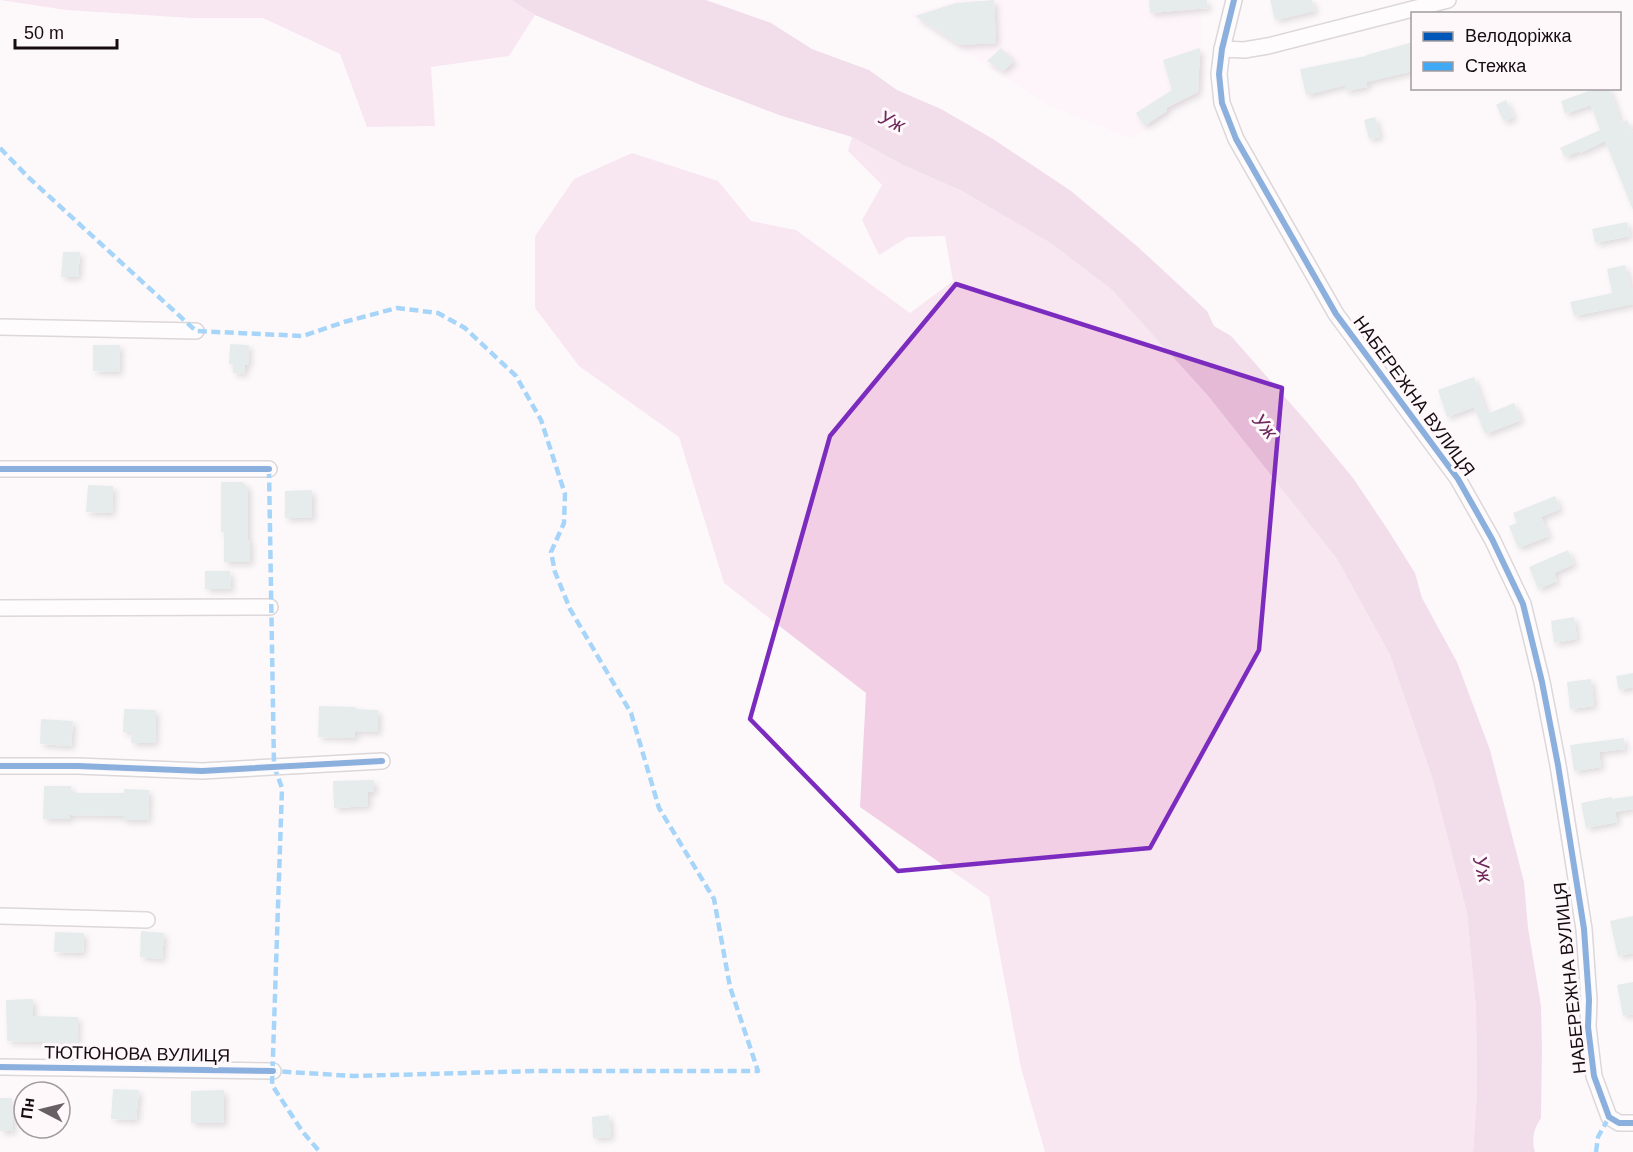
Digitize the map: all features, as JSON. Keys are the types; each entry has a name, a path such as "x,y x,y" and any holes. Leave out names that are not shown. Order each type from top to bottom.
{"street":[{"name":"НАБЕРЕЖНА ВУЛИЦЯ","path":"1234,0 1222,49 1219,74 1222,103 1236,139 1336,314 1458,479 1492,539 1523,604 1542,682 1556,755 1584,929 1589,1000 1588,1027 1594,1076 1609,1117 1619,1123 1633,1123"},
{"path":"1222,49 1244,50 1268,46 1448,0"},
{"path":"0,327 196,331"},
{"path":"0,469 269,469"},
{"path":"0,608 270,607"},
{"path":"0,766 78,766 202,771 381,760"},
{"path":"0,916 147,920"},
{"name":"ТЮТЮНОВА ВУЛИЦЯ","path":"0,1067 273,1071"}],"highlighted area":[{"path":"956,284 1282,388 1259,650 1150,848 898,871 750,719 830,436"}],"shaded area":[{"path":"0,0 511,0 535,15 509,56 431,67 435,126 367,127 340,54 263,18 191,18 66,10"},
{"path":"956,0 1200,0 1204,90 1131,139 1047,105 909,15"},
{"path":"852,137 903,165 962,191 1052,244 1112,290 1208,396 1337,559 1390,655 1432,777 1467,913 1476,1009 1477,1092 1473,1152 1045,1152 1021,1068 989,897 860,807 866,693 724,583 679,437 579,366 535,308 535,236 574,179 632,153 718,181 751,221 796,230 910,313 953,281 945,236 908,237 879,255 862,220 882,185 848,151"}],"water":[{"name":"Уж","path":"511,0 706,0 771,23 812,49 869,70 897,90 941,109 993,139 1071,191 1138,247 1207,311 1214,326 1231,336 1353,478 1415,573 1422,598 1457,662 1490,750 1524,882 1528,928 1541,1006 1541,1118 1534,1134 1535,1152 1473,1152 1477,1092 1476,1009 1467,913 1432,777 1390,655 1337,559 1208,396 1112,290 1052,244 962,191 903,165 852,137 782,116 703,86 535,15"}],"building":[{"path":"994,0 996,43 959,45 915,16 956,3"},
{"path":"1149,0 1207,0 1208,8 1150,13"},
{"path":"1270,0 1312,0 1315,11 1275,20"},
{"path":"1411,43 1411,71 1366,82 1367,87 1346,91 1345,85 1306,95 1300,69"},
{"path":"1001,48 1014,61 1003,71 987,61"},
{"path":"1200,48 1198,92 1166,108 1167,111 1144,126 1136,113 1172,90 1163,60"},
{"path":"1591,90 1610,90 1621,123 1627,120 1633,133 1633,210 1605,141 1580,153 1579,151 1565,157 1560,148 1600,130 1591,105 1565,114 1561,101"},
{"path":"1506,100 1514,117 1504,122 1496,105"},
{"path":"1375,117 1380,137 1369,139 1364,120"},
{"path":"1627,222 1630,236 1595,243 1592,229"},
{"path":"63,252 80,252 78,277 61,277"},
{"path":"1625,265 1631,289 1633,288 1633,304 1574,316 1570,302 1612,293 1607,269"},
{"path":"230,344 249,345 248,365 245,365 244,374 233,373 233,364 229,364"},
{"path":"93,345 120,345 119,372 93,371"},
{"path":"1474,377 1487,414 1514,403 1521,420 1485,434 1474,407 1447,417 1438,390"},
{"path":"221,482 243,482 248,488 250,562 224,562 224,532 221,532"},
{"path":"88,485 113,486 112,513 86,512"},
{"path":"312,490 312,518 285,518 285,491"},
{"path":"1555,496 1560,509 1541,517 1549,536 1518,548 1509,526 1517,523 1513,513"},
{"path":"1568,550 1574,564 1554,573 1557,581 1538,589 1529,567"},
{"path":"205,571 230,571 231,589 205,589"},
{"path":"1574,617 1577,639 1554,643 1551,621"},
{"path":"1633,673 1633,687 1619,690 1616,676"},
{"path":"1591,679 1594,706 1570,709 1567,682"},
{"path":"319,706 378,710 378,732 355,731 355,738 318,737"},
{"path":"124,709 156,710 155,743 131,743 132,732 123,732"},
{"path":"41,719 73,721 71,746 40,744"},
{"path":"1624,738 1625,749 1599,752 1601,767 1574,771 1570,745"},
{"path":"374,780 374,792 368,792 368,806 334,808 333,781"},
{"path":"44,786 71,786 71,793 124,793 124,789 149,790 148,820 123,820 123,816 70,815 70,819 43,819"},
{"path":"1633,796 1633,809 1615,812 1617,822 1586,828 1581,803 1611,797 1612,799"},
{"path":"1633,916 1633,953 1618,956 1610,921"},
{"path":"141,931 164,933 162,959 140,957"},
{"path":"55,932 84,933 83,953 54,952"},
{"path":"1633,982 1633,1014 1623,1016 1617,985"},
{"path":"33,999 33,1016 78,1017 77,1043 7,1041 6,1000"},
{"path":"113,1089 139,1090 136,1120 111,1119"},
{"path":"224,1090 224,1123 191,1123 191,1091"},
{"path":"0,1098 12,1098 12,1131 0,1131"},
{"path":"609,1115 611,1137 593,1138 592,1117"}],"marked path":[{"path":"0,148 28,177 196,331 303,336 397,308 438,313 465,328 516,376 541,420 565,494 564,523 551,552 555,572 570,609 631,713 659,808 714,899 730,987 758,1071 535,1071 354,1076 273,1071"},
{"path":"269,469 274,766 282,788 272,1085 302,1131 320,1152"},
{"path":"1596,1152 1598,1137 1609,1117"}],"cycle path":[{"path":"1234,0 1222,49 1219,74 1222,103 1236,139 1336,314 1458,479 1492,539 1523,604 1542,682 1558,765 1584,929 1589,1000 1588,1027 1594,1076 1609,1117 1619,1123 1633,1123"},
{"path":"0,469 269,469"},
{"path":"0,766 78,766 202,771 382,761"},
{"path":"0,1067 273,1071"}]}
